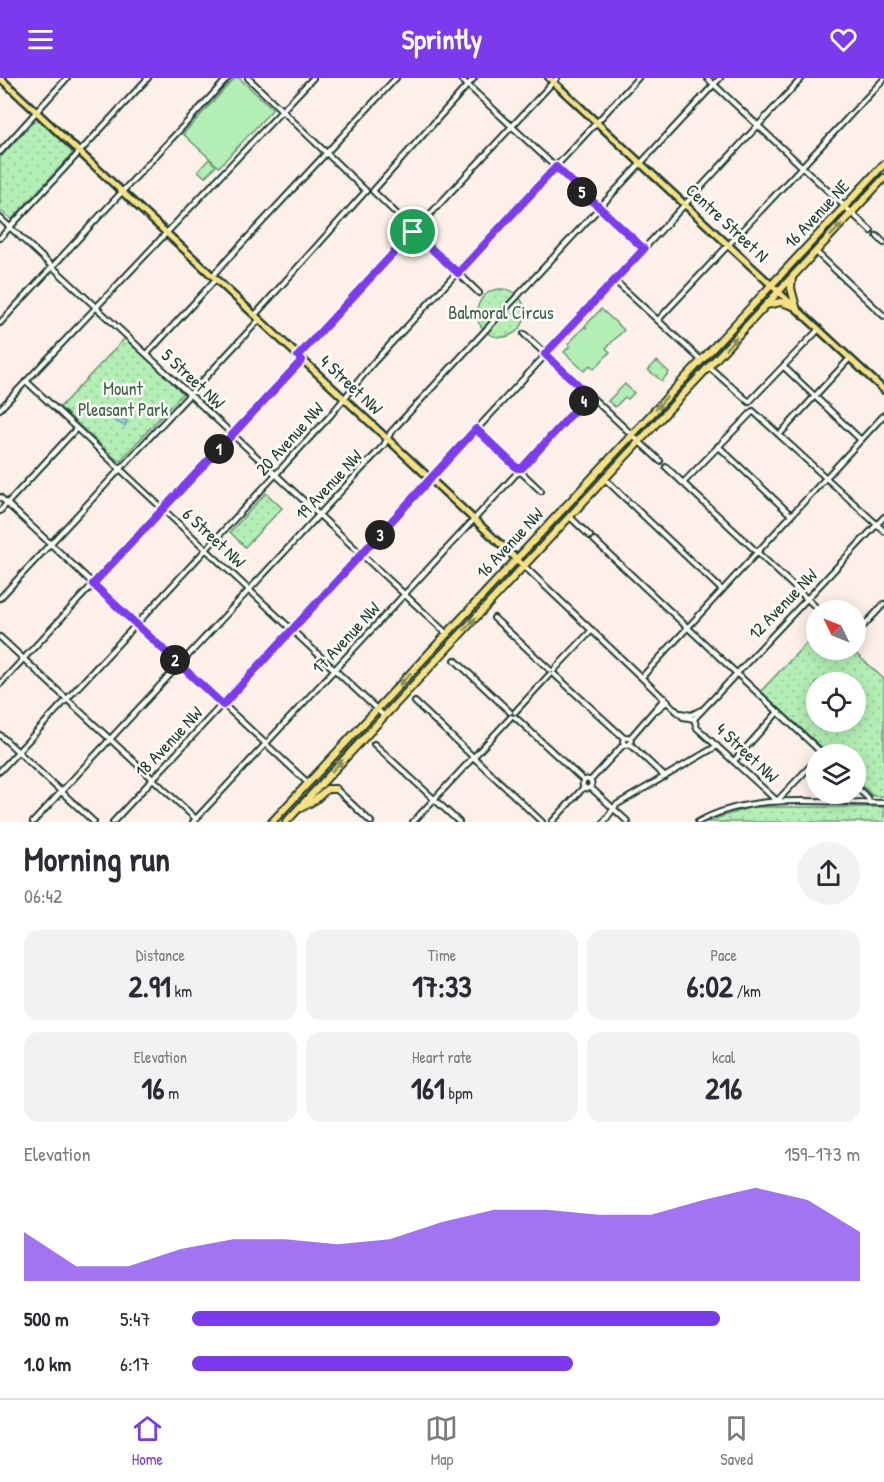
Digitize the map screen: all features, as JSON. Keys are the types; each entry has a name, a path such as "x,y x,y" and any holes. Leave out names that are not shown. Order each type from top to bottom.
{"highway":[{"name":"16 Avenue NE","path":"771,285 884,164"},
{"name":"16 Avenue NE","path":"779,292 884,178"},
{"path":"792,277 790,288 796,307"},
{"name":"16 Avenue NW","path":"272,822 771,285"},
{"name":"16 Avenue NW","path":"286,822 779,292"},
{"path":"765,306 781,302 796,307"},
{"path":"298,809 315,800 327,789 336,789"}],"main road":[{"name":"4 Street NW","path":"0,78 524,566"},
{"name":"Centre Street N","path":"553,79 884,390"}],"street":[{"path":"0,152 67,78"},
{"path":"0,238 148,78"},
{"path":"0,323 228,78"},
{"path":"0,598 189,395 366,191 328,152 248,78"},
{"path":"0,409 313,78"},
{"path":"147,354 396,78"},
{"path":"460,78 644,249"},
{"path":"474,78 373,191 413,232 479,293"},
{"name":"20 Avenue NW","path":"0,771 275,475 638,78"},
{"path":"707,78 871,231"},
{"name":"19 Avenue NW","path":"33,822 250,590 391,432 720,78"},
{"name":"18 Avenue NW","path":"113,822 802,78"},
{"path":"0,684 232,435 553,79"},
{"path":"658,321 884,79"},
{"name":"5 Street NW","path":"0,218 446,633"},
{"path":"877,236 884,243"},
{"path":"816,252 884,316"},
{"path":"614,280 700,360"},
{"path":"709,367 749,402 819,329"},
{"path":"524,334 660,461"},
{"path":"780,434 850,358"},
{"path":"784,367 861,440"},
{"name":"6 Street NW","path":"26,381 384,716"},
{"name":"17 Avenue NW","path":"195,821 589,395"},
{"path":"683,483 753,411 884,531"},
{"path":"642,676 884,415"},
{"path":"0,511 76,429"},
{"path":"476,429 541,491"},
{"path":"718,446 791,515"},
{"path":"666,467 807,599"},
{"path":"604,478 722,590"},
{"path":"0,497 308,783"},
{"path":"569,517 812,744"},
{"name":"12 Avenue NW","path":"693,717 884,517"},
{"name":"4 Street NW","path":"524,566 684,718 693,717 697,728 777,801"},
{"path":"866,623 884,604"},
{"path":"494,618 630,741 665,777"},
{"path":"413,822 592,630"},
{"path":"0,637 195,821"},
{"path":"455,660 584,781 590,781"},
{"path":"590,787 590,781 624,744 630,741 666,700"},
{"path":"415,702 542,822"},
{"path":"734,761 778,712"},
{"path":"0,735 94,822"},
{"path":"624,738 624,744"},
{"path":"374,744 459,822"},
{"path":"604,822 614,809 717,746"},
{"path":"777,801 806,771"},
{"path":"552,822 584,787 584,781"},
{"path":"584,787 590,787 628,822"},
{"path":"336,789 371,822"},
{"path":"866,796 869,803"},
{"path":"698,822 724,810 752,802 884,803"}],"green space":[{"path":"235,78 239,78 273,109 219,167 183,134"},
{"path":"39,120 72,154 12,219 0,211 0,158 34,121"},
{"path":"209,159 216,166 205,177 198,171"},
{"name":"Balmoral Circus","path":"501,289 518,296 525,313 518,330 501,337 484,330 477,313 484,296"},
{"path":"601,309 624,330 606,348 610,352 594,369 590,365 584,371 564,352 570,346 568,344 584,327 587,328 585,326"},
{"name":"Mount Pleasant Park","path":"125,338 183,393 119,462 60,407"},
{"path":"657,361 669,372 662,381 648,370"},
{"path":"625,384 634,393 628,399 625,397 615,407 608,401"},
{"path":"266,493 282,508 245,547 230,532"},
{"path":"806,644 806,660 863,660 884,679 884,796 873,796 866,789 866,744 818,744 761,691"},
{"path":"752,807 884,807 884,822 705,822"}],"water":[{"path":"119,408 128,413 122,418 127,421 125,426 113,420"}],"route":[{"path":"556,167 644,249 545,354 589,395 524,466 517,468 476,429 223,705 93,584 302,360 298,356 413,232 458,273 556,167"}]}
